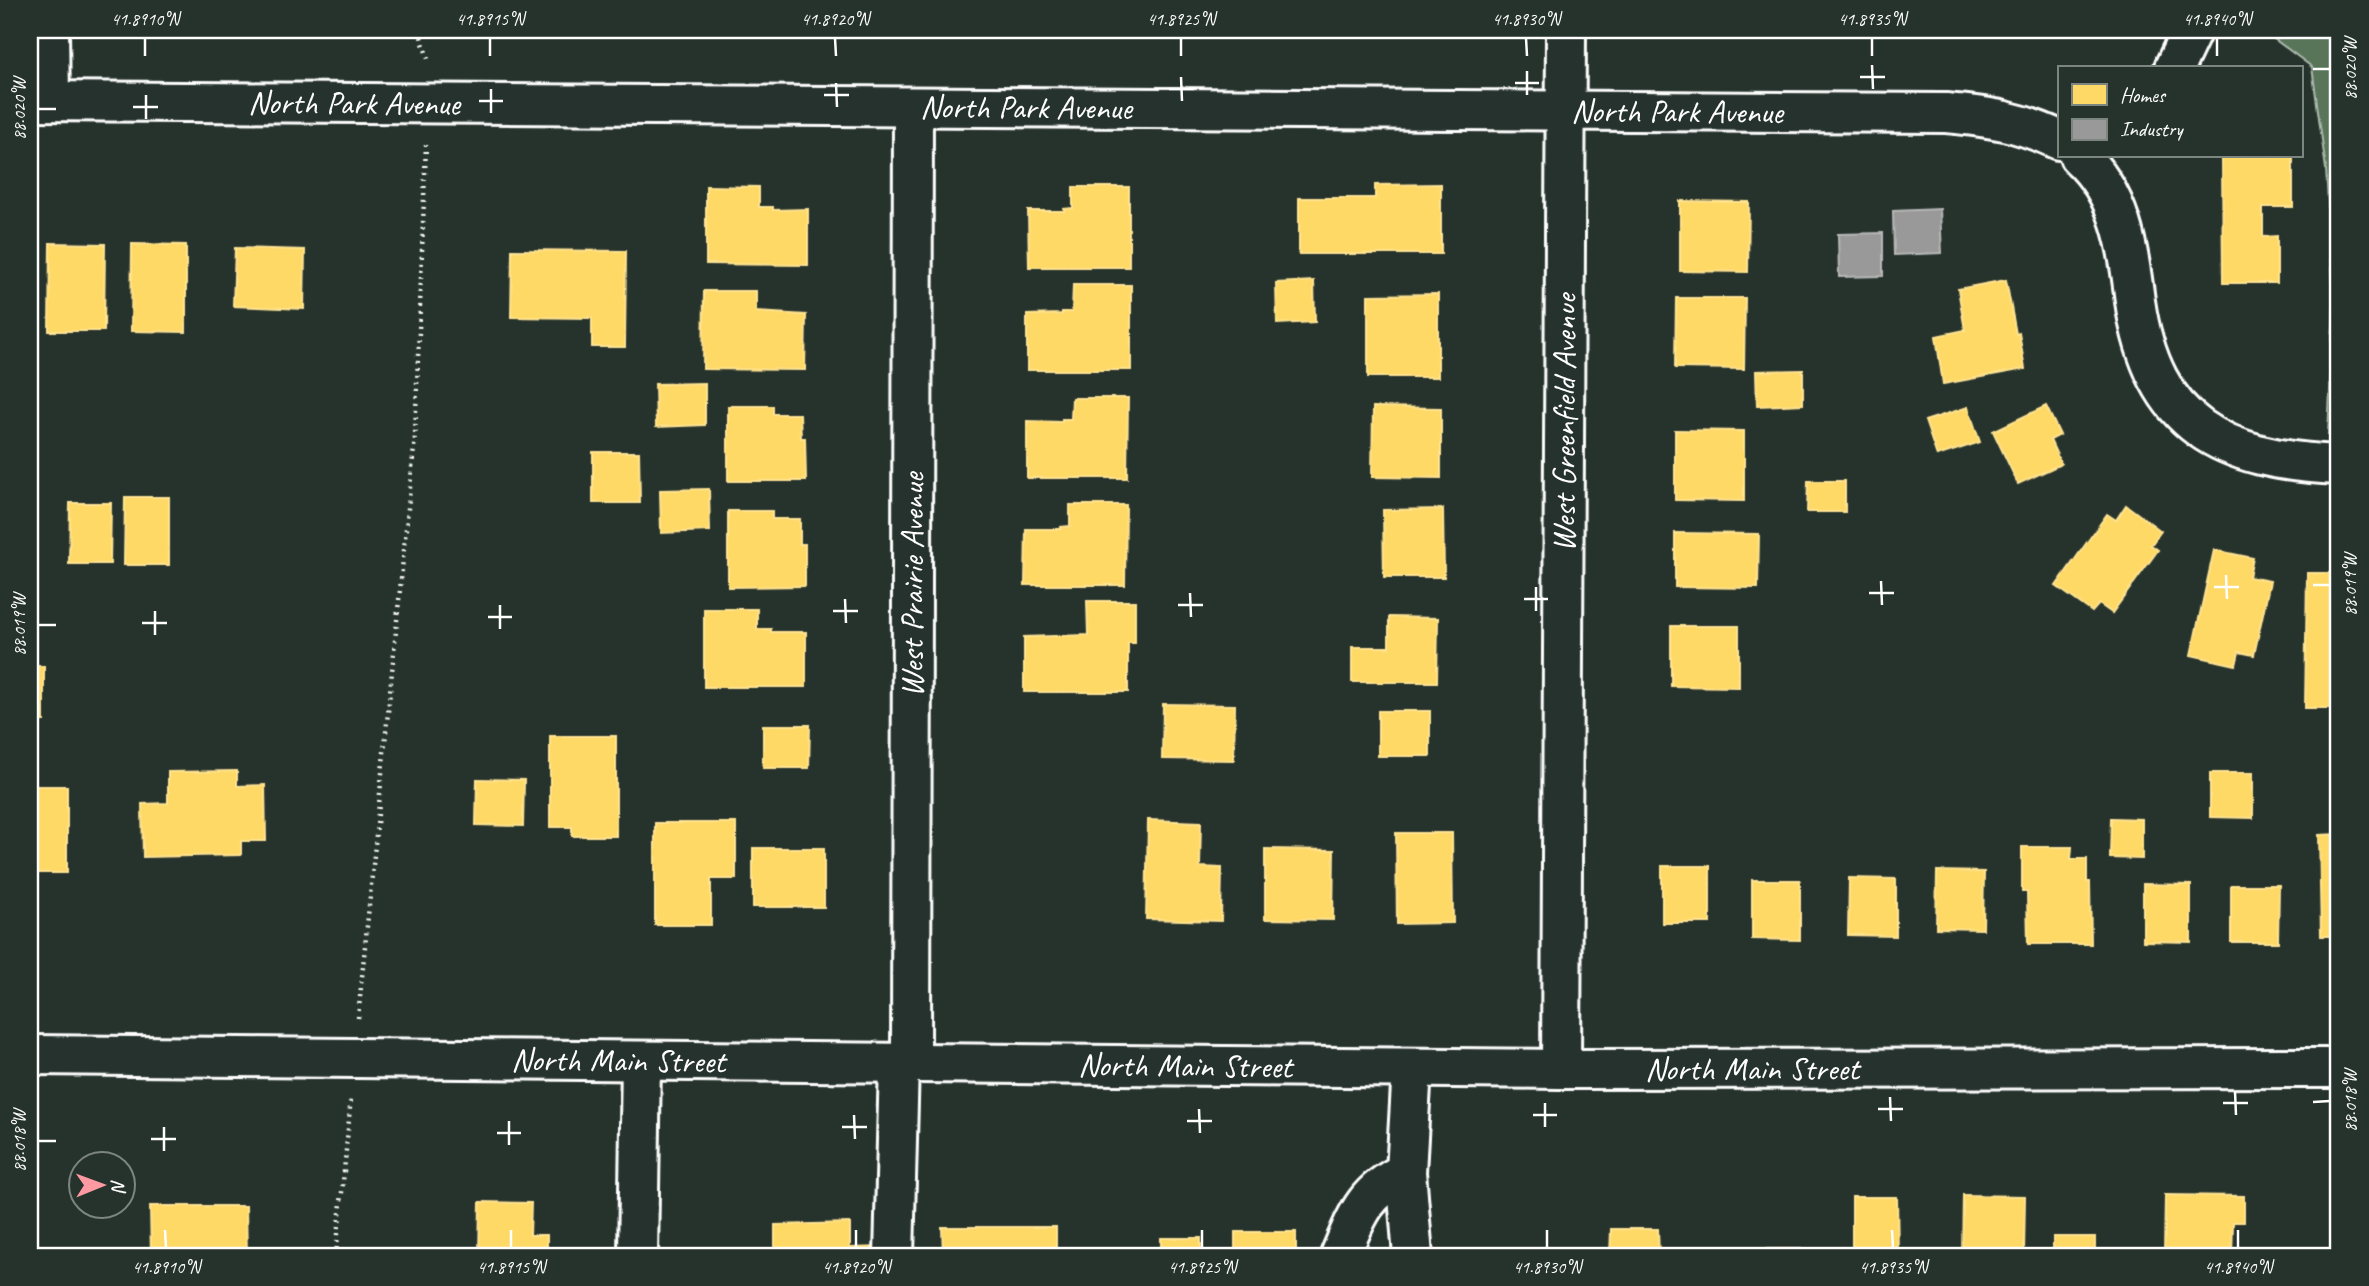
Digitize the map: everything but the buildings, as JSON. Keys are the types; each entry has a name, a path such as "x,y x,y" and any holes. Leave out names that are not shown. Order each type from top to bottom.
{"street":[{"path":"40,101 49,30"},
{"name":"West Greenfield Avenue","path":"1561,1069 1566,30"},
{"path":"2175,66 2192,30"},
{"name":"North Park Avenue","path":"40,101 1946,113 1990,117 2028,126 2058,140"},
{"name":"West Prairie Avenue","path":"894,1256 905,1063 913,108"},
{"path":"2097,161 2119,216 2130,258 2136,306 2149,357 2162,385 2176,406 2193,424 2216,440 2268,458 2339,465"},
{"name":"North Main Street","path":"30,1055 1561,1069 2339,1068"},
{"path":"638,1256 641,1061"},
{"path":"1412,1068 1406,1172 1413,1256"},
{"path":"1340,1256 1358,1212 1386,1182 1406,1172"}],"path":[{"path":"419,30 429,58 428,72"},
{"path":"358,1022 415,437 426,134"},
{"path":"336,1256 351,1089"}],"green space":[{"path":"2262,30 2339,30 2339,435 2328,435 2334,302 2326,169 2312,67"}]}
